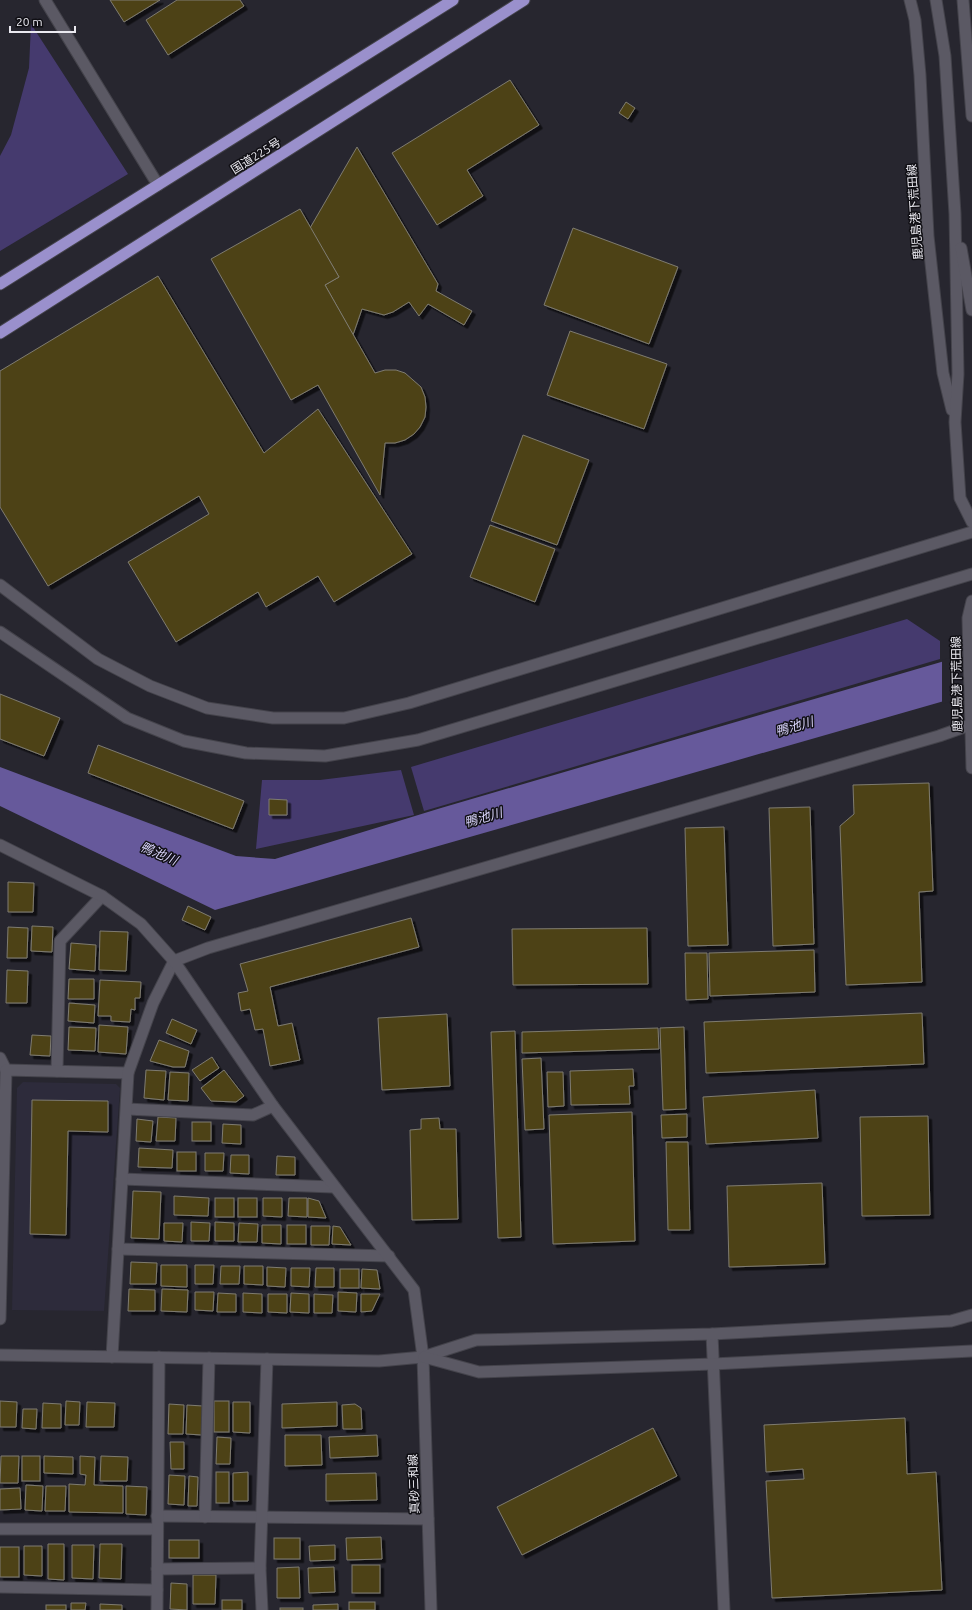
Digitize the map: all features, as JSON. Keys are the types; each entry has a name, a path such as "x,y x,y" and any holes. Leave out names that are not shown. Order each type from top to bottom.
{"highway":[{"path":"0,284 453,0"},
{"name":"国道225号","path":"0,333 524,0"}],"street":[{"path":"45,0 158,185"},
{"name":"鹿児島港下荒田線","path":"910,0 914,20 920,75 928,236 943,373 955,422"},
{"name":"鹿児島港下荒田線","path":"936,0 945,56 955,214 958,374 955,422 960,498 972,522"},
{"path":"964,0 972,116"},
{"name":"鹿児島港下荒田線","path":"955,214 972,310"},
{"path":"0,585 98,659 150,686 207,708 273,718 344,718 409,703 972,532"},
{"path":"0,632 127,718 184,741 246,753 325,756 418,740 972,574"},
{"name":"鹿児島港下荒田線","path":"972,601 968,618 972,768"},
{"path":"112,1356 128,1073 153,1003 174,961 208,948 932,738 970,725"},
{"name":"真砂三和線","path":"0,845 102,896 141,924 174,961 273,1106 333,1187 389,1256 414,1290 423,1357 431,1610"},
{"path":"57,1071 60,941 102,896"},
{"path":"0,1058 6,1070 2,1119 0,1319"},
{"path":"6,1070 128,1073"},
{"path":"127,1109 253,1115 273,1106"},
{"path":"122,1179 333,1187"},
{"path":"118,1249 389,1256"},
{"path":"0,1355 378,1360 423,1357 476,1340 712,1334 944,1322 972,1315"},
{"path":"712,1334 724,1610"},
{"path":"423,1357 479,1372 713,1364 972,1351"},
{"path":"157,1610 160,1357"},
{"path":"205,1517 209,1358"},
{"path":"262,1610 260,1568 266,1359"},
{"path":"157,1516 428,1519"},
{"path":"0,1529 157,1529"},
{"path":"157,1569 260,1568"},
{"path":"0,1587 157,1590"}],"shaded area":[{"path":"31,24 128,174 0,251 0,156 11,135 29,68"},
{"path":"907,619 940,641 940,659 424,811 411,767"},
{"path":"401,770 414,815 256,849 262,780 320,780"},
{"path":"23,1082 116,1084 120,1088 104,1311 12,1310 17,1088"}],"water":[{"name":"鴨池川","path":"972,653 972,693 215,910 0,806 0,767 236,856 275,859 441,808"}],"pier":[{"path":"972,651 972,695 942,704 942,660"}],"building":[{"path":"110,0 160,0 124,22"},
{"path":"177,0 240,0 244,6 168,55 146,20"},
{"path":"510,80 539,125 467,170 483,196 437,225 392,153"},
{"path":"626,102 635,108 628,119 619,113"},
{"path":"357,147 438,284 436,291 472,311 464,325 428,304 419,316 409,302 393,312 384,315 362,309 353,335 325,285 339,277 310,228"},
{"path":"300,209 339,277 325,285 375,373 385,370 396,370 405,373 421,387 425,397 425,417 420,427 414,434 405,440 395,443 385,443 380,495 318,385 291,400 211,259"},
{"path":"573,228 678,267 649,344 544,305"},
{"path":"158,276 264,453 318,409 412,554 334,602 318,576 266,607 258,592 176,642 128,562 209,514 199,496 48,586 0,507 0,371"},
{"path":"570,331 667,364 644,429 547,395"},
{"path":"523,435 589,460 557,545 491,521"},
{"path":"490,525 555,549 535,602 470,577"},
{"path":"0,694 60,718 44,756 0,739"},
{"path":"98,745 244,801 233,829 88,773"},
{"path":"929,783 933,891 919,892 922,982 846,985 840,826 854,814 853,785"},
{"path":"269,799 287,800 287,815 269,815"},
{"path":"810,807 814,944 773,946 769,808"},
{"path":"724,827 728,945 688,946 685,828"},
{"path":"8,882 34,883 33,912 8,912"},
{"path":"188,906 211,917 205,930 182,920"},
{"path":"411,918 419,947 270,987 278,1026 292,1023 300,1060 270,1066 263,1029 255,1030 250,1009 241,1011 238,993 248,991 240,964"},
{"path":"32,926 53,927 52,952 31,951"},
{"path":"8,927 28,928 27,958 7,958"},
{"path":"647,928 648,984 513,985 512,929"},
{"path":"100,931 128,932 126,971 99,970"},
{"path":"71,943 96,945 95,971 69,969"},
{"path":"814,950 815,992 710,996 709,953"},
{"path":"685,953 707,953 708,999 686,1000"},
{"path":"7,970 28,971 27,1003 6,1003"},
{"path":"69,979 94,979 94,999 68,999"},
{"path":"100,980 141,982 140,998 135,998 135,1010 131,1009 130,1022 111,1021 111,1016 98,1016"},
{"path":"69,1003 95,1005 94,1023 68,1021"},
{"path":"922,1013 924,1064 706,1073 704,1022"},
{"path":"447,1014 450,1086 382,1090 378,1018"},
{"path":"172,1019 197,1030 191,1044 166,1033"},
{"path":"99,1025 128,1027 126,1054 98,1052"},
{"path":"69,1027 96,1028 95,1051 68,1050"},
{"path":"684,1027 686,1109 663,1110 660,1028"},
{"path":"658,1028 659,1049 522,1053 522,1032"},
{"path":"515,1031 521,1237 498,1238 491,1032"},
{"path":"32,1035 51,1036 50,1056 30,1055"},
{"path":"159,1040 189,1051 185,1067 173,1067 150,1061"},
{"path":"212,1057 219,1068 200,1081 192,1070"},
{"path":"541,1058 544,1129 525,1130 522,1059"},
{"path":"633,1069 634,1086 629,1086 630,1104 571,1105 570,1071"},
{"path":"146,1070 166,1071 164,1100 144,1098"},
{"path":"224,1070 244,1096 236,1102 211,1101 201,1088"},
{"path":"170,1072 189,1073 188,1101 168,1100"},
{"path":"547,1072 563,1072 564,1106 548,1107"},
{"path":"815,1090 818,1138 706,1144 703,1097"},
{"path":"32,1100 108,1101 108,1132 68,1131 66,1235 30,1234"},
{"path":"632,1112 635,1241 553,1244 549,1115"},
{"path":"687,1114 687,1137 662,1138 661,1115"},
{"path":"928,1116 930,1215 862,1216 860,1117"},
{"path":"158,1117 176,1118 175,1141 156,1141"},
{"path":"439,1118 440,1129 456,1129 458,1219 412,1220 410,1130 421,1129 421,1119"},
{"path":"137,1119 153,1121 151,1142 136,1141"},
{"path":"192,1122 211,1122 211,1141 192,1141"},
{"path":"223,1124 241,1125 241,1144 222,1143"},
{"path":"666,1142 688,1142 690,1230 668,1230"},
{"path":"139,1148 173,1150 172,1168 138,1167"},
{"path":"177,1152 196,1152 196,1171 177,1171"},
{"path":"205,1153 224,1153 223,1171 205,1171"},
{"path":"231,1155 249,1155 249,1174 230,1173"},
{"path":"277,1156 295,1157 295,1175 276,1175"},
{"path":"822,1183 825,1264 729,1267 727,1186"},
{"path":"133,1191 161,1192 159,1239 131,1238"},
{"path":"174,1196 209,1198 208,1216 174,1215"},
{"path":"215,1198 234,1198 234,1217 215,1217"},
{"path":"238,1198 257,1198 257,1217 238,1217"},
{"path":"263,1198 282,1198 282,1217 263,1216"},
{"path":"289,1198 307,1198 307,1217 288,1216"},
{"path":"308,1198 319,1201 326,1218 308,1217"},
{"path":"191,1222 210,1223 209,1241 191,1241"},
{"path":"215,1222 234,1223 234,1241 215,1241"},
{"path":"164,1223 183,1223 182,1242 164,1241"},
{"path":"239,1223 258,1224 257,1242 238,1242"},
{"path":"262,1225 281,1225 281,1244 262,1243"},
{"path":"287,1225 306,1225 306,1244 287,1244"},
{"path":"311,1226 330,1226 329,1245 311,1245"},
{"path":"333,1226 340,1227 351,1245 332,1244"},
{"path":"131,1262 157,1263 156,1284 130,1284"},
{"path":"161,1265 187,1265 187,1287 161,1286"},
{"path":"195,1265 214,1265 213,1284 195,1284"},
{"path":"221,1266 240,1266 239,1284 220,1284"},
{"path":"244,1266 263,1266 263,1285 244,1284"},
{"path":"267,1267 286,1268 285,1287 267,1286"},
{"path":"291,1268 310,1268 309,1287 291,1286"},
{"path":"316,1268 334,1268 334,1287 315,1287"},
{"path":"340,1269 359,1269 359,1288 340,1288"},
{"path":"362,1269 377,1270 380,1289 361,1288"},
{"path":"129,1289 155,1290 155,1311 128,1311"},
{"path":"162,1289 188,1290 187,1312 161,1311"},
{"path":"195,1292 214,1292 213,1311 195,1310"},
{"path":"338,1292 357,1293 356,1312 338,1311"},
{"path":"218,1293 236,1294 236,1312 217,1312"},
{"path":"243,1293 262,1294 262,1313 243,1312"},
{"path":"291,1293 309,1294 309,1313 290,1312"},
{"path":"268,1294 287,1294 287,1313 268,1312"},
{"path":"314,1294 333,1295 332,1313 314,1313"},
{"path":"361,1294 380,1294 372,1311 361,1312"},
{"path":"0,1401 17,1402 16,1427 0,1427"},
{"path":"66,1401 80,1402 79,1425 65,1425"},
{"path":"214,1401 229,1401 229,1432 214,1432"},
{"path":"87,1402 115,1403 114,1427 86,1427"},
{"path":"233,1402 250,1402 250,1433 233,1432"},
{"path":"337,1402 337,1426 282,1428 282,1404"},
{"path":"43,1403 61,1404 61,1428 42,1428"},
{"path":"169,1404 184,1405 183,1434 168,1434"},
{"path":"355,1404 361,1408 362,1429 343,1429 342,1405"},
{"path":"187,1405 203,1406 202,1435 186,1434"},
{"path":"23,1409 37,1409 36,1429 22,1428"},
{"path":"905,1418 907,1474 936,1472 942,1590 772,1598 766,1481 804,1479 803,1469 766,1472 764,1425"},
{"path":"653,1428 677,1476 522,1555 497,1507"},
{"path":"285,1435 321,1435 322,1465 285,1466"},
{"path":"377,1435 378,1456 330,1458 329,1437"},
{"path":"217,1437 231,1438 230,1464 216,1464"},
{"path":"170,1442 184,1442 184,1469 171,1469"},
{"path":"1,1456 19,1456 18,1483 0,1483"},
{"path":"22,1456 40,1456 40,1481 22,1481"},
{"path":"44,1456 73,1457 73,1474 44,1473"},
{"path":"80,1456 95,1457 94,1485 123,1486 123,1513 69,1512 69,1484 85,1485 86,1475 80,1474"},
{"path":"101,1456 128,1457 127,1481 100,1481"},
{"path":"216,1472 229,1472 229,1503 216,1503"},
{"path":"248,1472 248,1501 233,1501 233,1473"},
{"path":"376,1473 377,1500 326,1501 326,1474"},
{"path":"169,1475 185,1476 184,1505 168,1504"},
{"path":"189,1476 198,1477 197,1506 188,1506"},
{"path":"26,1485 43,1486 42,1511 25,1510"},
{"path":"46,1486 66,1486 65,1511 45,1511"},
{"path":"126,1486 147,1487 146,1515 126,1514"},
{"path":"20,1488 21,1509 0,1510 0,1489"},
{"path":"381,1537 382,1559 347,1560 346,1538"},
{"path":"274,1538 300,1538 300,1559 274,1559"},
{"path":"169,1540 199,1540 199,1558 169,1558"},
{"path":"48,1544 64,1544 64,1580 48,1579"},
{"path":"100,1544 122,1544 121,1579 99,1578"},
{"path":"72,1545 94,1545 93,1579 72,1578"},
{"path":"335,1545 335,1560 310,1561 309,1546"},
{"path":"24,1546 42,1546 42,1576 24,1575"},
{"path":"0,1547 19,1547 19,1577 0,1577"},
{"path":"352,1565 380,1565 380,1593 352,1593"},
{"path":"299,1567 300,1598 277,1598 277,1568"},
{"path":"334,1567 335,1592 309,1593 308,1568"},
{"path":"193,1575 216,1575 215,1604 193,1604"},
{"path":"171,1583 187,1584 187,1610 170,1609"},
{"path":"222,1600 242,1600 242,1610 222,1610"},
{"path":"349,1602 375,1602 375,1610 349,1610"},
{"path":"71,1603 86,1603 85,1610 71,1610"},
{"path":"100,1604 122,1605 122,1610 100,1610"},
{"path":"338,1604 338,1610 313,1610 313,1605"},
{"path":"46,1605 66,1605 66,1610 46,1610"},
{"path":"280,1608 303,1608 303,1610 280,1610"}]}
